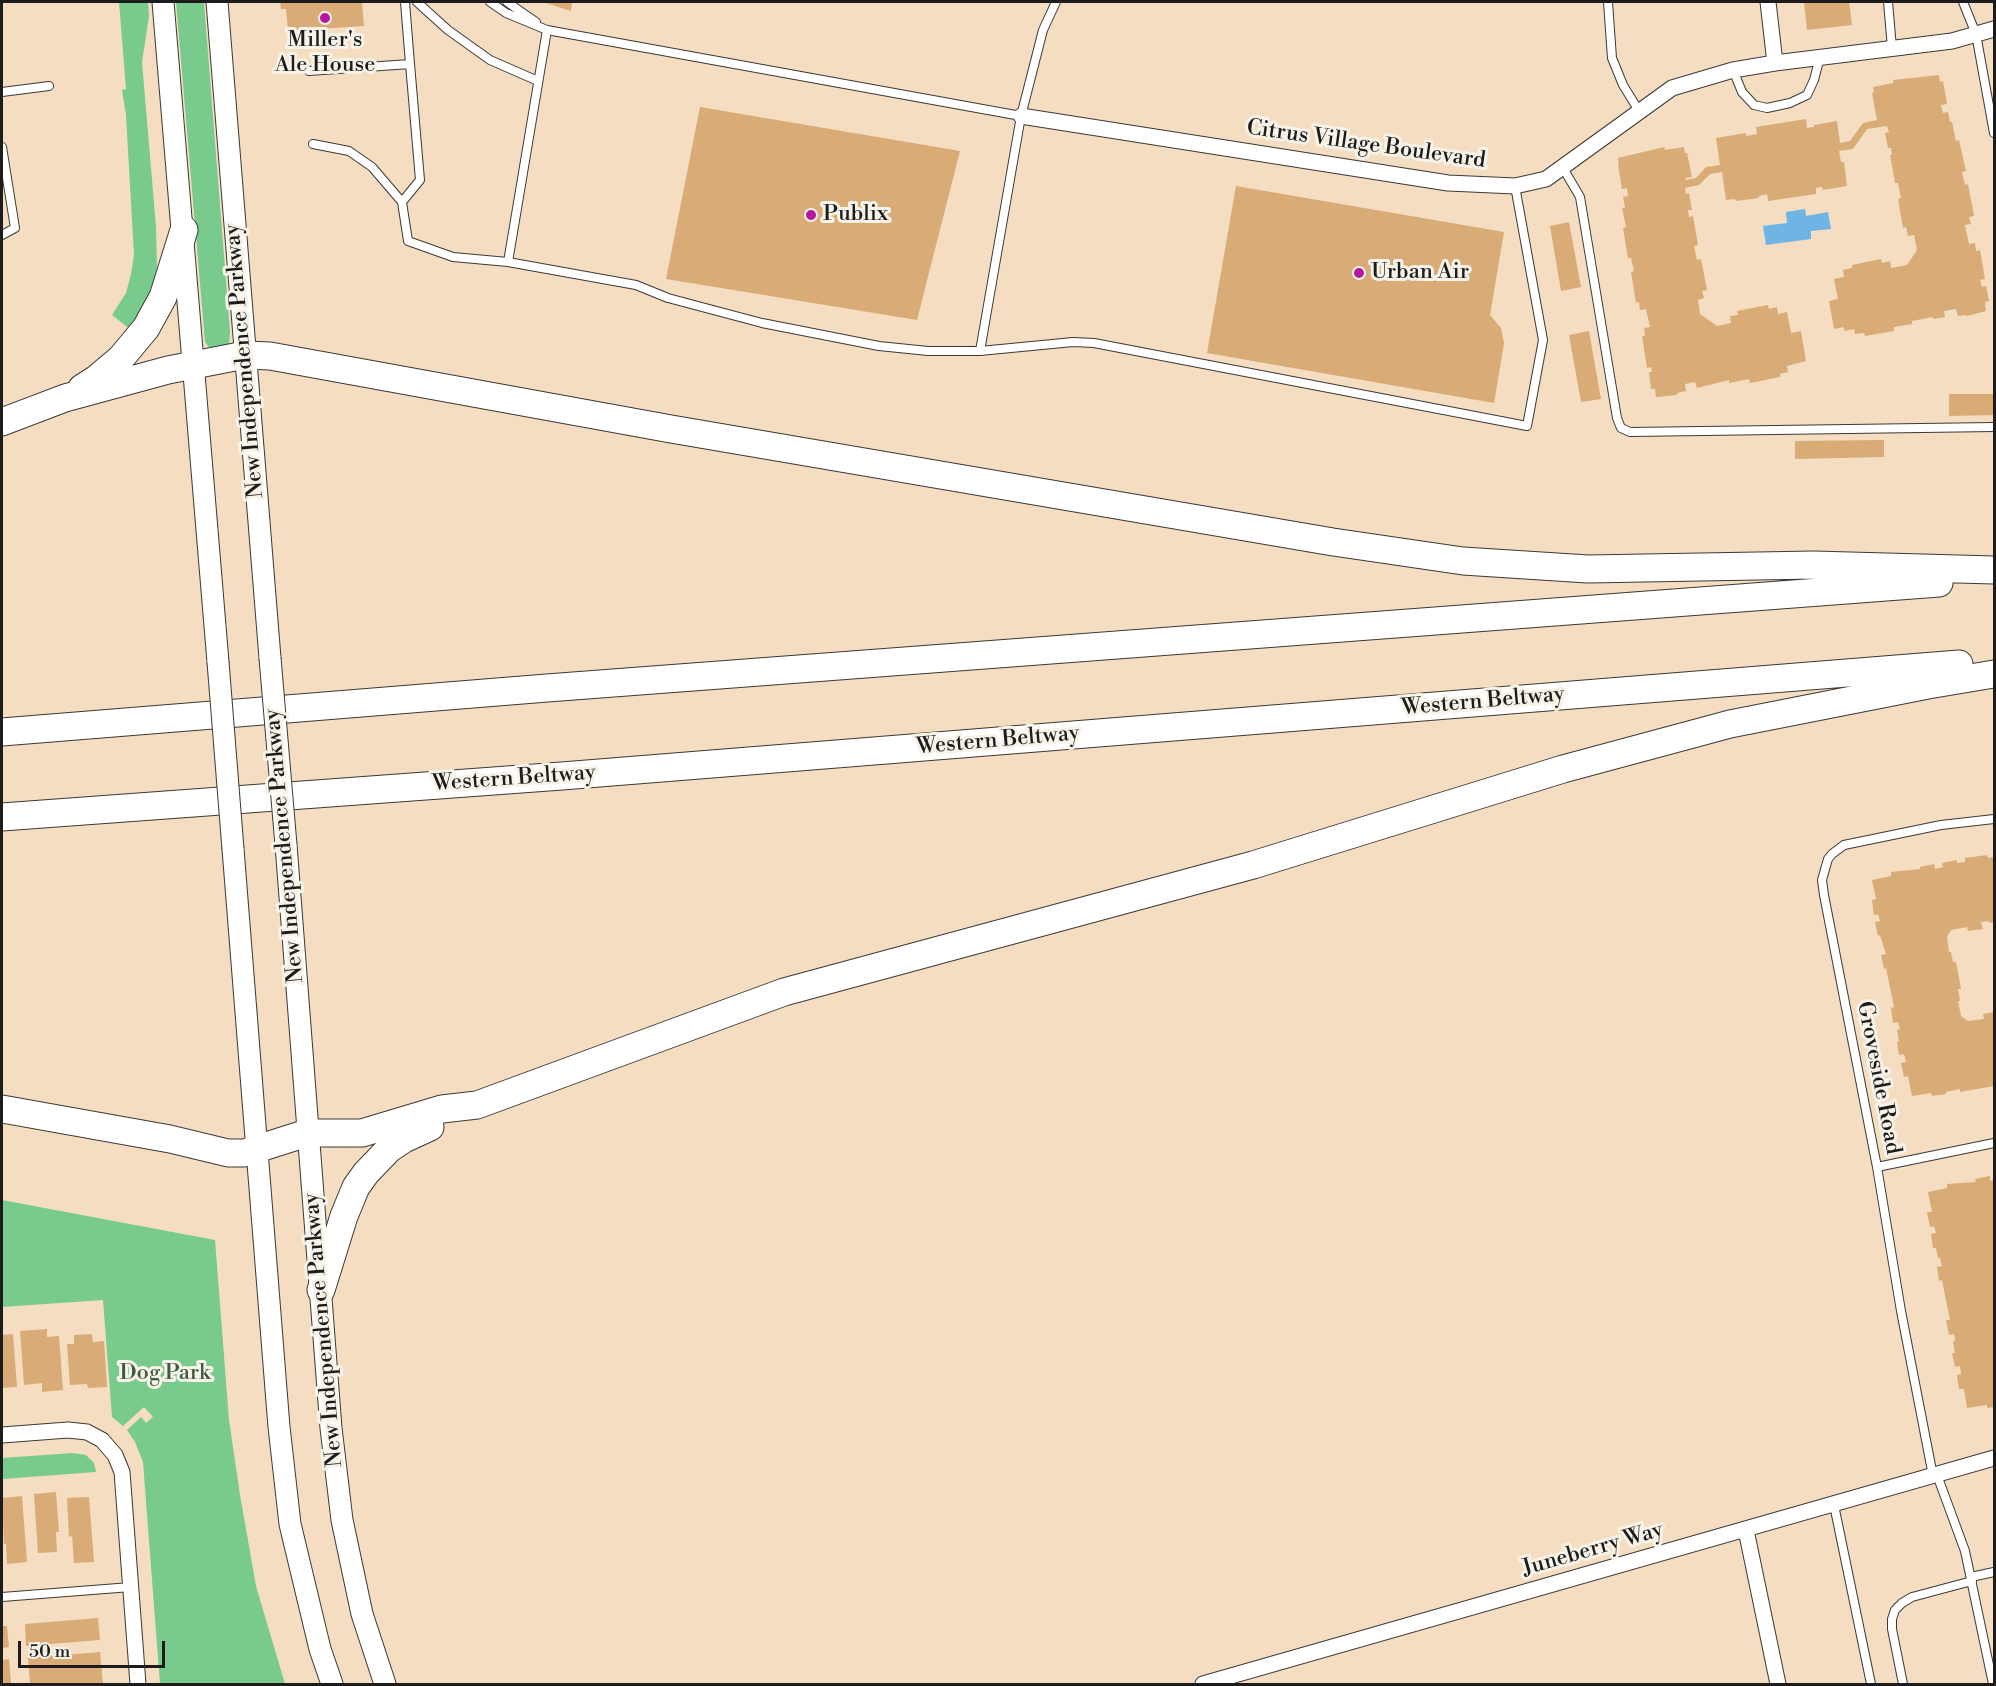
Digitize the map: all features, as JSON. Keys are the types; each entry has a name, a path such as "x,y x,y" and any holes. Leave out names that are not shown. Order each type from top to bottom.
{"highway":[{"path":"64,398 96,379 121,358 146,328 163,297 184,230"},
{"path":"2,422 64,398 168,370 245,355 270,356 695,433 1322,540 1463,561 1588,569 1814,565 1995,570"},
{"path":"2,732 535,688 1995,579"},
{"name":"Western Beltway","path":"2,817 574,775 1995,661"},
{"path":"321,1290 349,1200 366,1173 389,1149 404,1139 477,1105 784,992 1253,864 1563,769 1730,724 1995,674"},
{"path":"2,1109 170,1139 228,1153 244,1153 307,1132 362,1133 442,1109 477,1105"}],"main road":[{"path":"164,2 279,1427 290,1524 320,1649 332,1684"},
{"name":"New Independence Parkway","path":"217,2 331,1428 342,1520 362,1614 386,1684"}],"street":[{"path":"1768,2 1775,63"},
{"name":"Citrus Village Boulevard","path":"1020,116 1448,183 1515,186 1546,179 1672,88 1733,70 1952,41 1995,29"},
{"path":"2,1435 68,1430 87,1431 102,1440 115,1455 122,1472 138,1684"},
{"name":"Juneberry Way","path":"1203,1684 1995,1458"},
{"path":"1746,1530 1778,1684"}],"lane":[{"path":"402,202 420,180 405,2"},
{"path":"417,2 448,30 490,60 538,81"},
{"path":"490,2 506,13 547,30 1020,116"},
{"path":"507,2 547,30"},
{"path":"980,351 1020,116 1043,30 1056,2"},
{"path":"1608,2 1612,57 1623,85 1639,111"},
{"path":"1888,2 1893,48"},
{"path":"1963,2 1976,34 1995,133"},
{"path":"508,262 547,30"},
{"path":"1733,70 1742,92 1754,105 1767,108 1790,104 1807,95 1820,57"},
{"path":"309,71 410,64"},
{"path":"2,92 49,86"},
{"path":"313,144 349,151 372,167 402,202 408,241 453,257 508,262 636,285 668,298 762,323 879,346 928,351 980,351 1073,342 1094,343 1527,426 1543,340 1515,186"},
{"path":"2,147 15,228 2,236"},
{"path":"1563,168 1580,197 1617,418 1621,428 1630,432 1995,428"},
{"name":"Groveside Road","path":"1992,1684 1965,1551 1935,1476 1901,1311 1877,1167 1822,880 1825,866 1832,854 1844,845 1941,825 1995,819"},
{"path":"1877,1167 1995,1143"},
{"path":"1834,1504 1871,1684"},
{"path":"1903,1684 1892,1629 1895,1610 1912,1597 1995,1572"},
{"path":"2,1597 131,1587"}],"green space":[{"path":"119,2 148,2 149,16 142,62 156,227 157,267 152,290 131,330 112,315 126,293 134,255 126,115 122,90 126,89"},
{"path":"176,2 204,2 230,332 229,344 224,350 211,350 205,342"},
{"name":"Dog Park","path":"2,1200 215,1240 229,1420 240,1495 256,1586 285,1684 160,1684 143,1462 127,1430 141,1417 146,1423 153,1417 144,1407 123,1426 112,1417 103,1300 2,1307"},
{"path":"73,1453 86,1455 94,1463 96,1472 2,1479 2,1458"}],"water":[{"path":"1805,209 1806,216 1828,212 1831,229 1811,231 1811,239 1766,245 1763,226 1787,223 1786,212"}],"building":[{"name":"Miller's Ale House","path":"280,2 362,2 364,26 288,31 286,9 281,9"},
{"path":"543,2 572,2 571,11"},
{"path":"1804,2 1849,2 1852,25 1807,30"},
{"path":"1939,75 1940,82 1943,81 1947,104 1941,105 1943,113 1948,112 1950,122 1952,122 1966,171 1962,172 1965,185 1968,184 1974,216 1969,217 1971,224 1965,225 1969,244 1975,243 1976,251 1980,250 1985,279 1980,280 1982,287 1986,286 1989,301 1985,302 1986,311 1958,316 1956,309 1944,311 1945,317 1912,321 1912,324 1894,327 1894,331 1865,336 1864,333 1855,334 1854,329 1844,331 1844,327 1834,329 1829,301 1838,299 1834,279 1844,277 1843,270 1852,268 1852,265 1881,259 1882,263 1890,261 1891,268 1907,265 1917,250 1914,235 1908,236 1906,227 1903,228 1898,199 1901,198 1898,183 1895,183 1891,148 1888,148 1885,133 1889,132 1887,126 1867,129 1853,149 1839,151 1841,162 1844,162 1847,186 1823,190 1822,187 1816,188 1816,194 1768,201 1767,194 1759,198 1726,200 1722,172 1710,174 1699,185 1685,188 1686,194 1689,193 1692,210 1688,210 1689,217 1693,216 1698,245 1694,246 1697,260 1701,259 1707,290 1702,291 1704,298 1698,300 1700,314 1717,326 1731,323 1730,316 1738,315 1737,311 1768,305 1769,309 1777,307 1778,314 1787,312 1791,333 1801,331 1806,361 1787,366 1788,372 1780,374 1780,377 1750,383 1749,379 1729,383 1729,380 1697,388 1695,382 1685,384 1686,391 1677,393 1677,395 1656,397 1655,389 1651,389 1649,372 1652,372 1651,367 1647,368 1642,336 1645,336 1644,328 1650,327 1646,309 1640,310 1639,302 1636,303 1631,272 1634,271 1631,258 1628,258 1623,228 1626,227 1622,208 1625,208 1623,197 1628,196 1627,188 1622,189 1618,158 1664,147 1665,150 1684,147 1692,177 1685,178 1686,180 1696,178 1706,167 1720,165 1716,138 1746,133 1746,136 1757,134 1756,127 1806,119 1807,128 1837,121 1840,143 1850,141 1863,123 1877,120 1873,87 1893,83 1893,80"},
{"name":"Publix","path":"700,107 960,151 917,320 666,279"},
{"name":"Urban Air","path":"1236,186 1504,232 1490,315 1501,328 1504,343 1494,403 1207,353"},
{"path":"1569,222 1581,287 1561,291 1550,226"},
{"path":"1589,331 1601,399 1581,402 1569,335"},
{"path":"1949,394 1994,394 1994,415 1949,416"},
{"path":"1884,440 1884,457 1795,459 1795,441"},
{"path":"1987,855 1988,858 1994,857 1994,922 1981,922 1983,929 1968,931 1967,927 1951,930 1947,937 1949,952 1951,952 1953,962 1956,962 1961,989 1958,989 1960,1001 1958,1001 1961,1016 1968,1021 1984,1019 1983,1014 1994,1012 1994,1086 1960,1092 1960,1089 1932,1096 1931,1093 1912,1096 1908,1076 1904,1077 1901,1063 1906,1062 1904,1054 1899,1055 1897,1030 1900,1029 1898,1022 1893,1023 1891,1008 1894,1007 1881,955 1886,954 1875,922 1880,921 1878,914 1874,915 1872,900 1876,899 1872,880 1891,876 1891,872 1920,869 1920,867 1934,864 1935,869 1943,867 1942,863 1957,860 1957,863 1965,862 1965,858"},
{"path":"1990,1176 1990,1181 1994,1180 1994,1407 1987,1408 1987,1405 1967,1408 1964,1389 1959,1389 1957,1375 1961,1374 1960,1366 1955,1367 1952,1353 1955,1353 1954,1334 1949,1335 1946,1320 1950,1320 1942,1280 1939,1281 1937,1267 1942,1266 1936,1248 1933,1248 1931,1234 1936,1233 1934,1226 1930,1227 1927,1212 1932,1212 1928,1192 1947,1188 1947,1184 1976,1182 1975,1179"},
{"path":"47,1329 47,1337 59,1336 63,1390 42,1392 42,1383 24,1385 20,1331"},
{"path":"13,1334 17,1387 2,1388 2,1335"},
{"path":"92,1334 93,1342 104,1341 107,1387 88,1388 87,1384 70,1385 67,1344 74,1344 74,1335"},
{"path":"56,1492 59,1532 56,1532 57,1552 38,1553 34,1494"},
{"path":"22,1496 27,1562 7,1564 2,1498"},
{"path":"89,1497 94,1562 74,1563 72,1536 69,1537 67,1498"},
{"path":"98,1618 100,1640 26,1646 25,1624"},
{"path":"2,1626 7,1626 9,1647 2,1648"},
{"path":"100,1652 103,1684 30,1684 28,1658"},
{"path":"9,1659 11,1684 2,1684 2,1660"}],"place":[{"name":"Miller's Ale House","path":"325,18"},
{"name":"Publix","path":"811,215"},
{"name":"Urban Air","path":"1359,273"}]}
